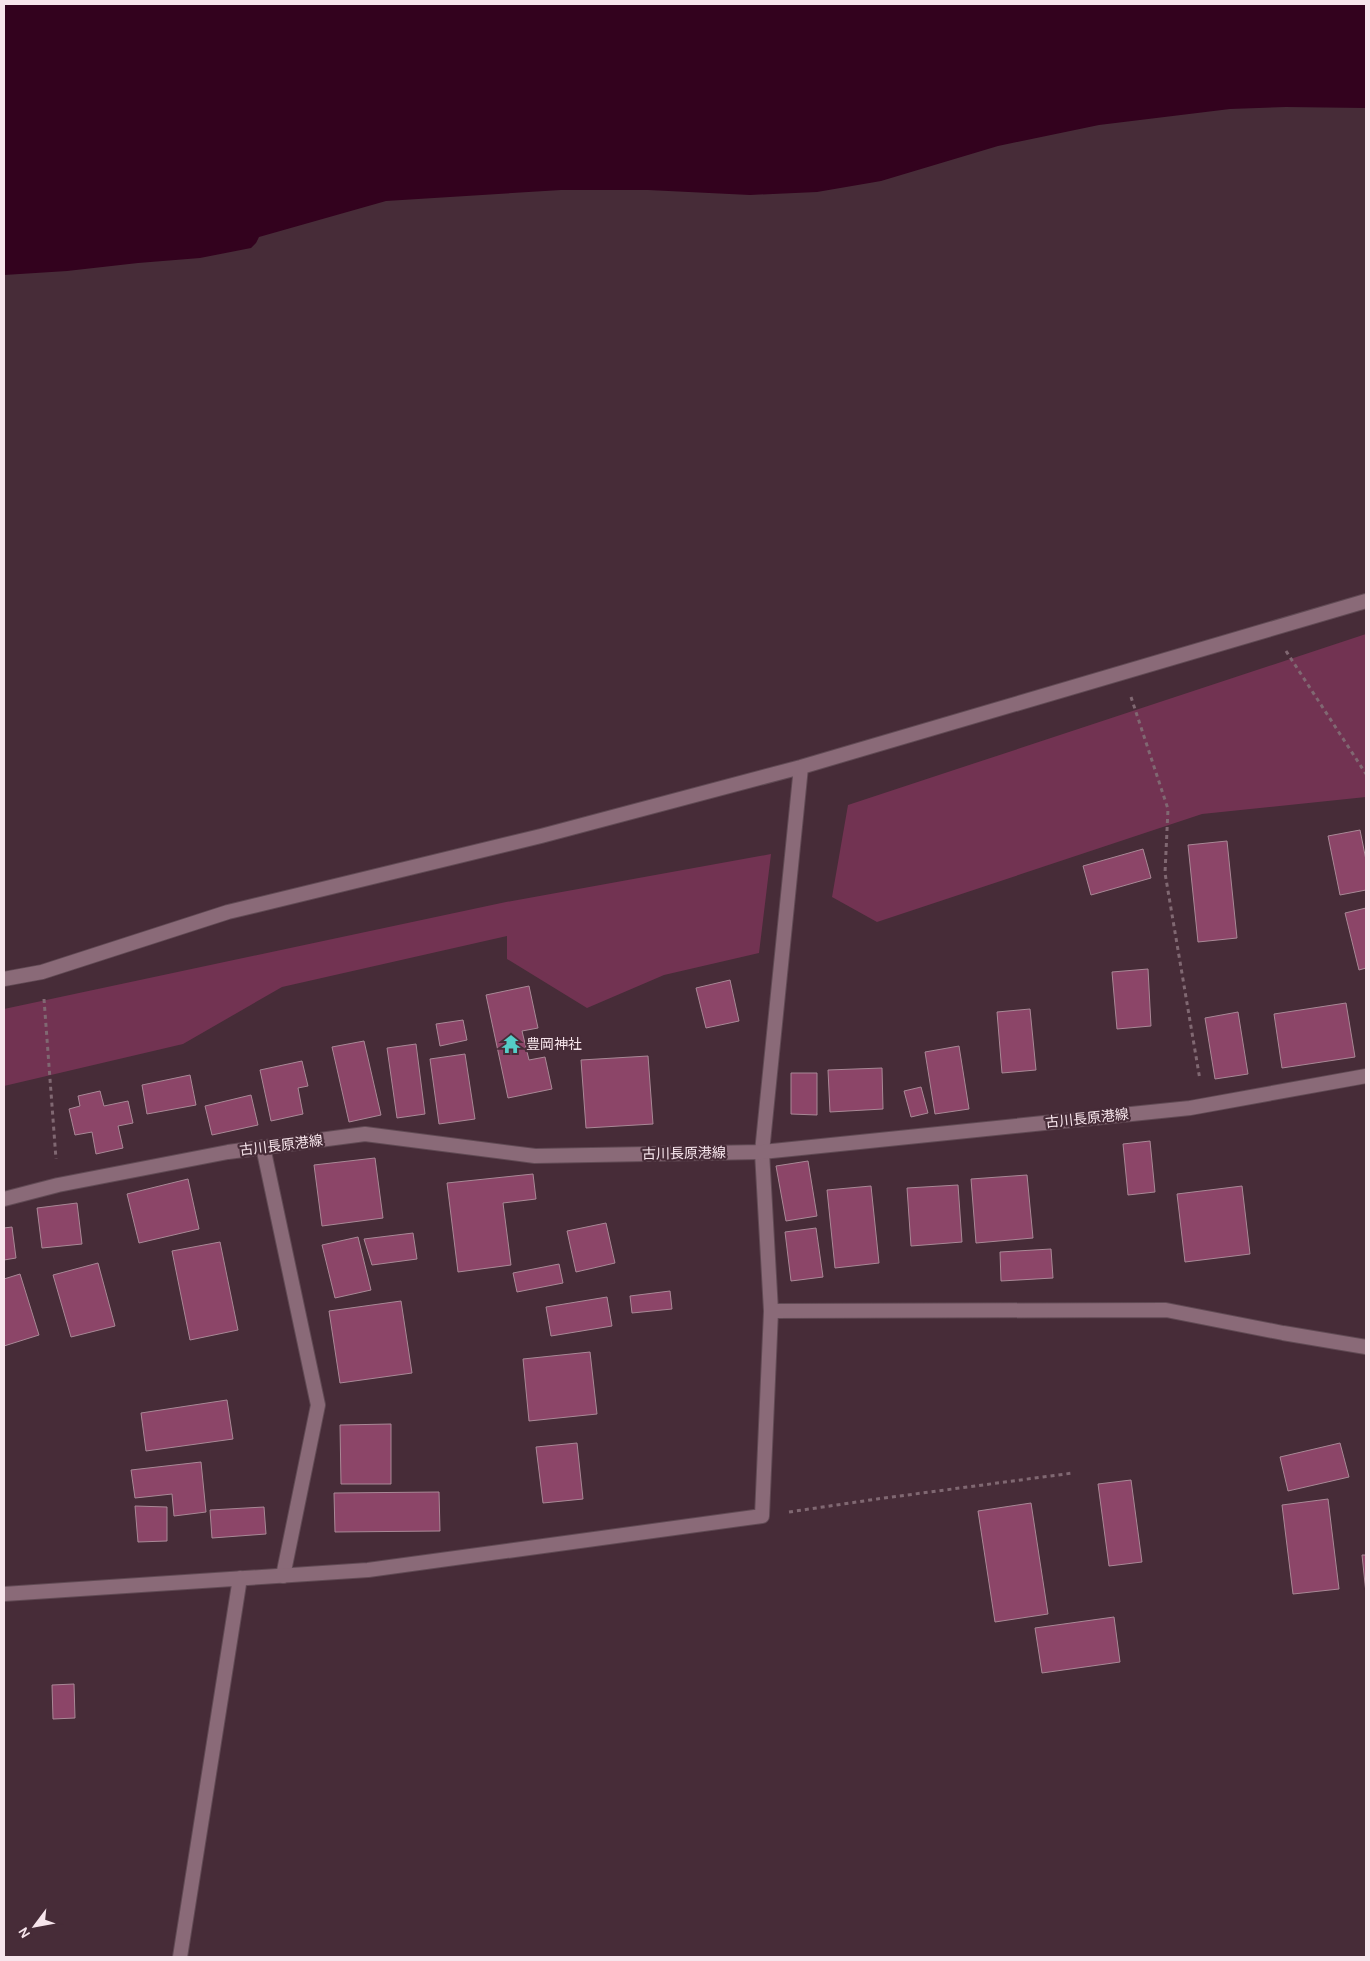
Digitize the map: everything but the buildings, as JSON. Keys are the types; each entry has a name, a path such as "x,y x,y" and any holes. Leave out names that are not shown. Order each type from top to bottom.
{"street":[{"path":"4,980 42,972 228,912 541,836 801,767 1366,600"},
{"path":"4,1594 368,1570 762,1516 771,1311 762,1152 801,767"},
{"name":"古川長原港線","path":"4,1198 58,1185 228,1152 365,1134 535,1156 762,1152 1204,1105 1366,1076"},
{"path":"263,1147 318,1405 283,1576"},
{"path":"771,1311 1166,1310 1366,1347"},
{"path":"180,1957 240,1578"}],"path":[{"path":"1286,650 1366,774"},
{"path":"1131,696 1168,809 1166,873 1204,1105"},
{"path":"42,972 58,1185"},
{"path":"762,1516 1073,1473"}],"shaded area":[{"path":"4,4 1366,4 1366,108 1286,107 1230,109 1099,125 998,146 881,181 817,192 750,195 648,190 561,190 386,201 259,237 251,248 200,258 4,275"},
{"path":"1366,634 1366,797 1202,814 877,922 832,897 848,805"},
{"path":"771,854 759,953 664,975 587,1008 507,959 507,936 282,987 183,1044 4,1086 4,1009 506,902"}],"place":[{"name":"豊岡神社","path":"511,1044"}]}
